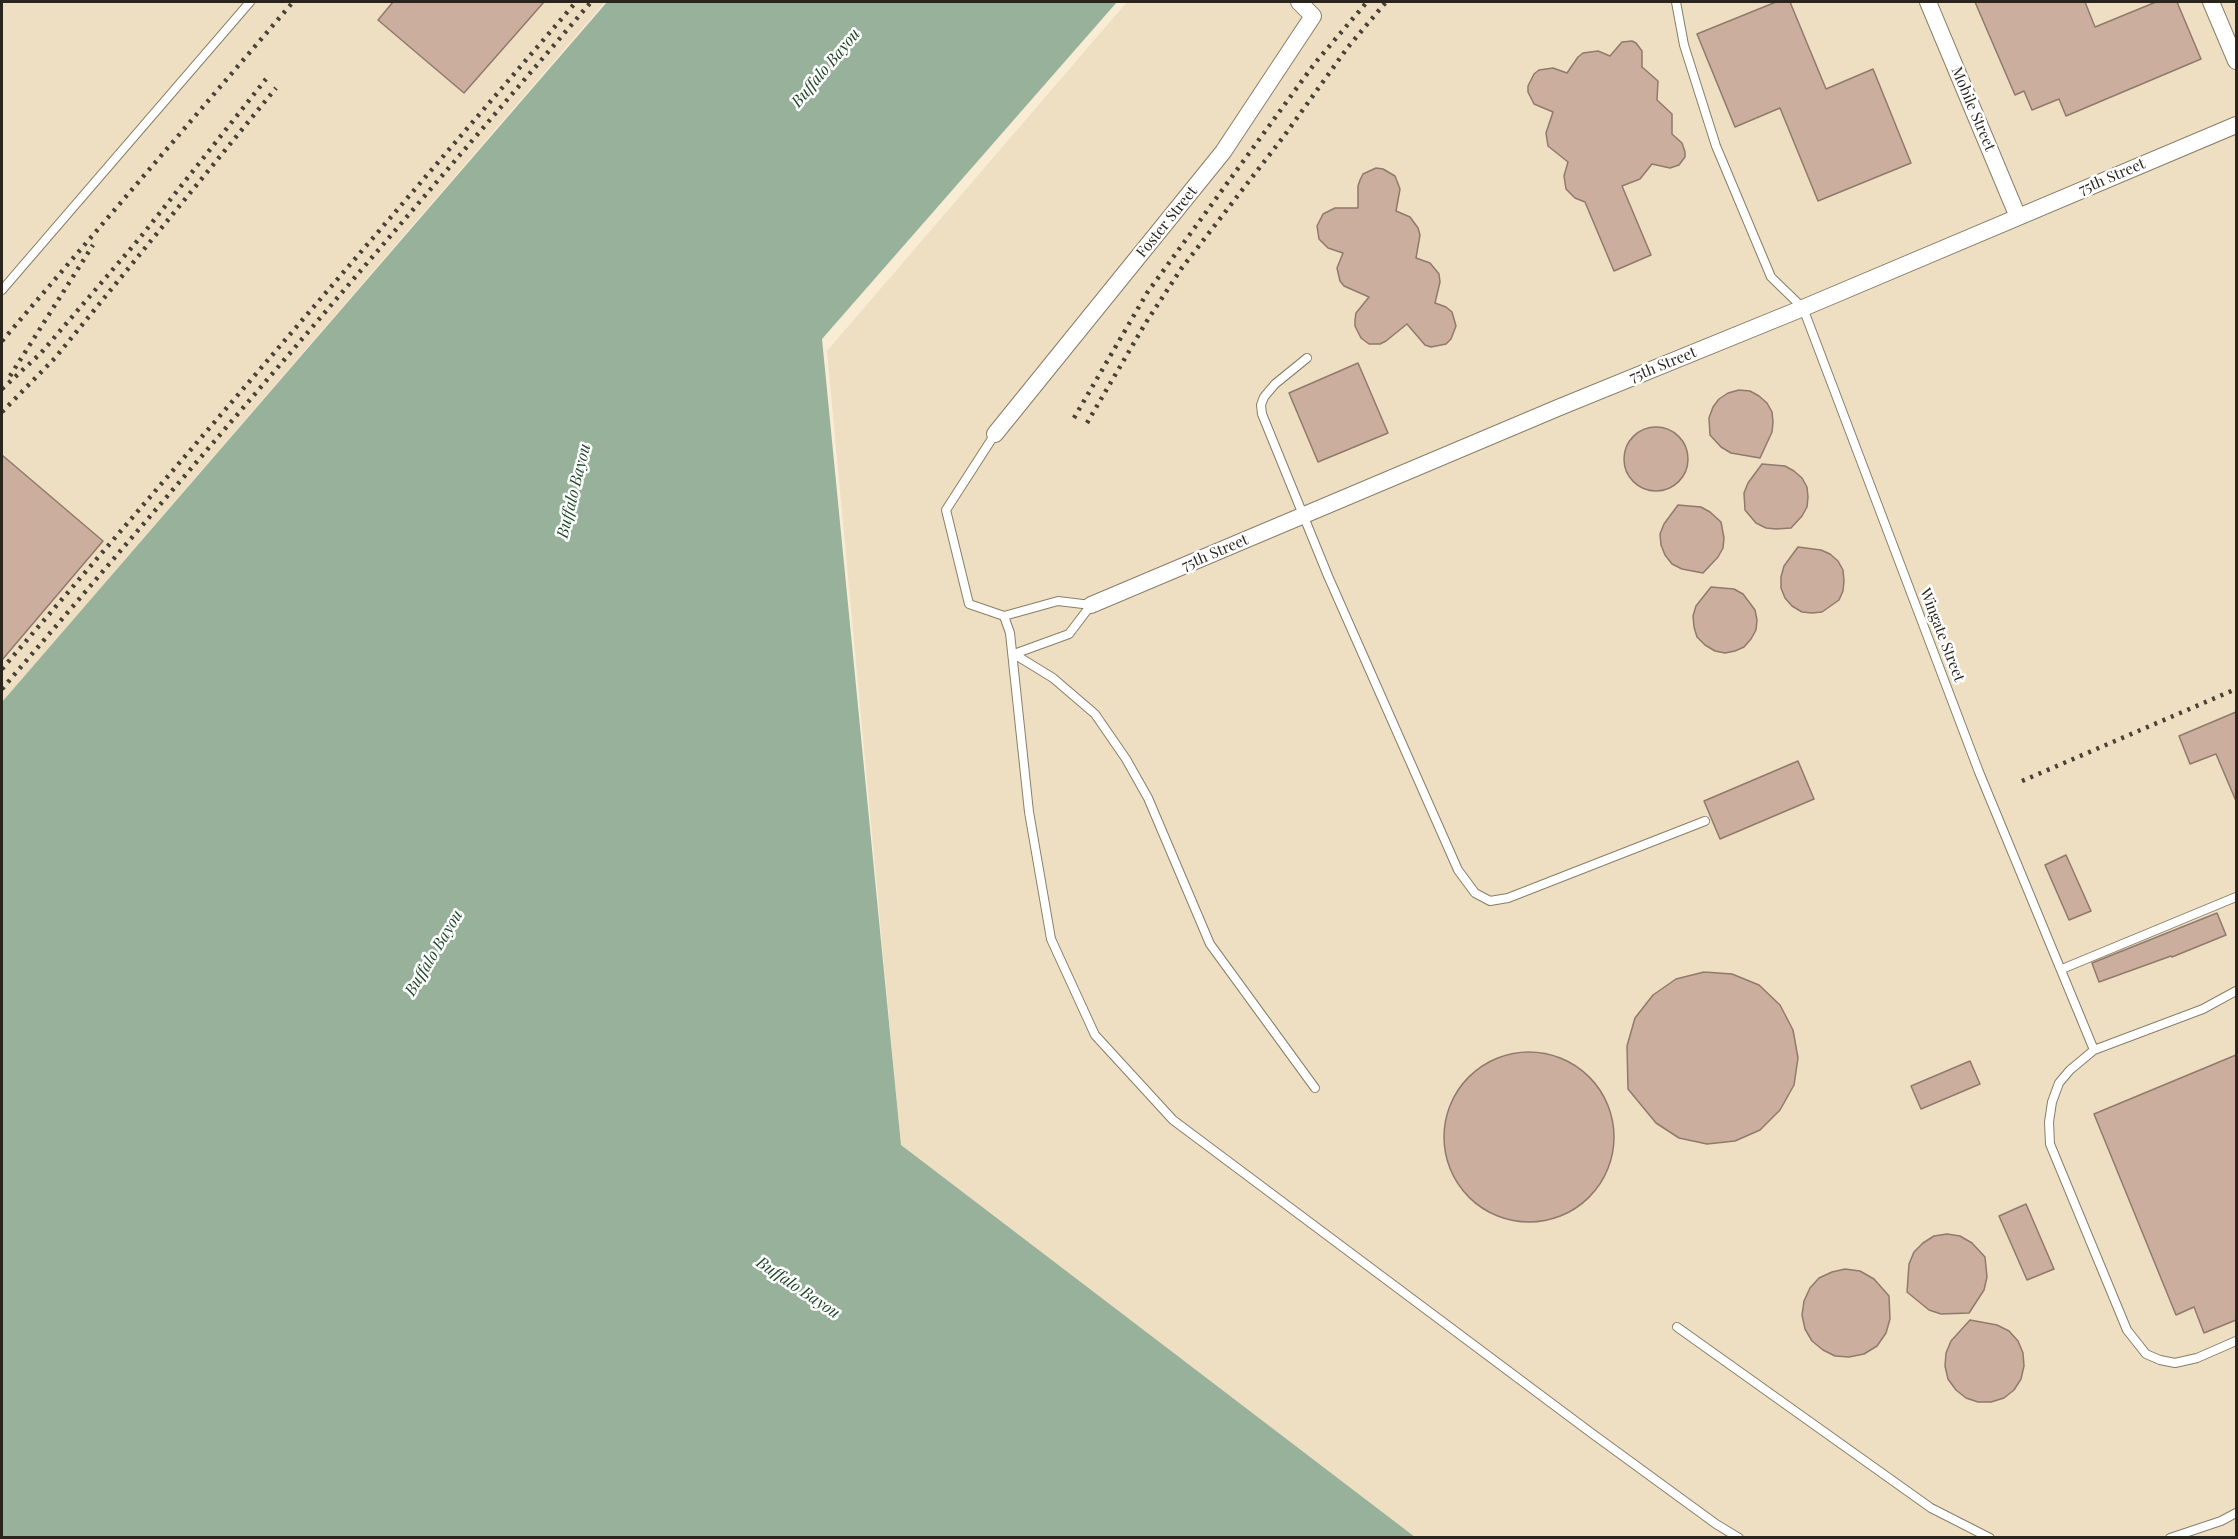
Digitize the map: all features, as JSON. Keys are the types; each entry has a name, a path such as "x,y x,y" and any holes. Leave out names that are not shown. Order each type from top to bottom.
{"street":[{"name":"Foster Street","path":"995,434 1222,152 1313,16 1299,2"},
{"name":"Mobile Street","path":"1928,2 2018,217"},
{"path":"2211,2 2236,61"},
{"name":"75th Street","path":"1090,605 2236,125"}],"lane":[{"path":"2,290 250,2"},
{"path":"1676,2 1684,45 1716,146 1771,277 1803,308"},
{"name":"Wingate Street","path":"1803,308 1979,772 2094,1050"},
{"path":"1306,358 1275,384 1264,397 1261,405 1262,414 1303,517 1458,870 1475,893 1490,901 1509,898 1705,821"},
{"path":"995,434 946,510 969,604 1004,616 1058,601 1090,605 1069,634 1014,654"},
{"path":"1004,616 1014,654 1029,812 1051,939 1095,1035 1173,1119 1590,1432 1716,1524 1739,1538"},
{"path":"1014,654 1053,678 1095,714 1126,759 1148,798 1210,944 1316,1088"},
{"path":"2062,969 2236,897"},
{"path":"2236,991 2203,1009 2094,1050 2070,1070 2059,1083 2052,1102 2049,1122 2050,1144 2127,1330 2146,1354 2175,1363 2197,1358 2236,1341"},
{"path":"1677,1327 1931,1508 1990,1538"},
{"path":"2170,1538 2220,1521 2236,1513"}],"shaded area":[{"path":"2,2 605,2 2,702"},
{"path":"1127,2 2236,2 2236,1537 1415,1537 901,1146 827,351"}],"water":[{"name":"Buffalo Bayou","path":"607,2 1117,2 822,339 901,1145 1415,1537 2,1537 2,702"}],"building":[{"path":"393,2 544,2 464,93 378,20"},
{"path":"1776,2 1790,2 1826,89 1873,69 1911,163 1818,201 1780,108 1735,127 1697,34"},
{"path":"1975,2 2085,2 2095,27 2156,2 2177,2 2201,59 2066,116 2059,99 2032,110 2024,91 2015,95"},
{"path":"1632,41 1642,51 1642,67 1658,81 1657,100 1672,114 1672,134 1682,143 1685,157 1679,165 1670,168 1652,164 1640,179 1622,186 1651,255 1614,271 1585,202 1575,198 1566,189 1564,176 1568,162 1548,146 1546,133 1553,112 1534,104 1528,92 1528,86 1534,74 1539,70 1553,68 1567,73 1583,53 1598,51 1610,56 1622,42"},
{"path":"1376,168 1395,176 1400,189 1396,211 1410,217 1420,235 1416,258 1430,263 1439,274 1440,282 1435,303 1452,312 1456,326 1451,339 1446,344 1431,347 1425,345 1407,324 1380,344 1369,344 1361,338 1355,326 1356,313 1369,297 1344,286 1340,281 1337,268 1343,253 1328,248 1319,239 1317,226 1323,214 1335,208 1358,208 1360,180 1363,174"},
{"path":"1358,363 1388,433 1318,462 1289,393"},
{"path":"1739,390 1750,391 1759,396 1772,412 1772,432 1760,458 1731,453 1721,447 1710,435 1709,418 1713,407 1728,393"},
{"path":"1656,427 1668,429 1679,436 1686,447 1688,459 1686,471 1679,482 1668,489 1656,491 1644,489 1633,482 1626,471 1624,459 1626,447 1633,436 1644,429"},
{"path":"2,455 103,541 2,660"},
{"path":"1762,464 1785,466 1802,478 1807,487 1807,507 1791,528 1766,528 1756,523 1745,510 1744,493 1748,483"},
{"path":"1678,505 1701,507 1721,522 1723,548 1703,573 1682,569 1672,564 1661,545 1660,534 1664,524"},
{"path":"1798,547 1821,550 1830,554 1843,570 1843,591 1839,600 1822,612 1802,612 1785,598 1781,588 1784,566"},
{"path":"1711,587 1734,589 1743,594 1755,610 1756,630 1744,647 1725,653 1715,651 1697,637 1693,616 1696,606"},
{"path":"2236,712 2236,801 2216,754 2190,764 2179,736"},
{"path":"1798,761 1814,799 1720,839 1704,801"},
{"path":"2066,855 2091,911 2069,920 2045,865"},
{"path":"2217,913 2226,935 2172,957 2099,982 2092,963"},
{"path":"1704,972 1732,974 1759,985 1780,1005 1793,1030 1798,1058 1794,1085 1780,1110 1760,1130 1735,1141 1707,1144 1679,1138 1656,1123 1628,1089 1627,1046 1635,1018 1653,995 1676,979"},
{"path":"1529,1052 1546,1053 1562,1058 1589,1077 1608,1104 1613,1120 1613,1154 1608,1170 1589,1197 1562,1216 1546,1221 1529,1222 1512,1221 1496,1216 1469,1197 1450,1170 1445,1154 1444,1137 1445,1120 1450,1104 1469,1077 1496,1058 1512,1053"},
{"path":"2236,1055 2236,1320 2204,1333 2194,1307 2176,1315 2094,1114"},
{"path":"1970,1061 1980,1084 1921,1109 1911,1086"},
{"path":"2026,1204 2054,1269 2027,1280 1999,1216"},
{"path":"1947,1234 1960,1236 1972,1243 1985,1257 1987,1277 1984,1290 1969,1313 1941,1314 1929,1310 1907,1292 1909,1264 1914,1252 1934,1236"},
{"path":"1845,1269 1860,1271 1874,1279 1889,1296 1890,1319 1886,1333 1877,1346 1864,1354 1849,1357 1835,1356 1812,1341 1805,1329 1802,1315 1804,1301 1810,1288 1819,1278"},
{"path":"1970,1320 1997,1325 2009,1331 2018,1341 2023,1353 2024,1366 2021,1379 2014,1390 2004,1398 1991,1402 1978,1402 1966,1398 1948,1379 1945,1366 1946,1353 1951,1341"}],"railway":[{"path":"2,341 293,2"},
{"path":"2,669 576,2"},
{"path":"2,689 591,2"},
{"path":"1074,418 1147,293 1315,63 1367,2"},
{"path":"1087,423 1145,324 1181,269 1284,136 1348,47 1386,2"},
{"path":"2,389 41,353 139,239 266,79"},
{"path":"2,412 55,358 276,88"},
{"path":"10,376 93,245"},
{"path":"2022,781 2236,689"}]}
